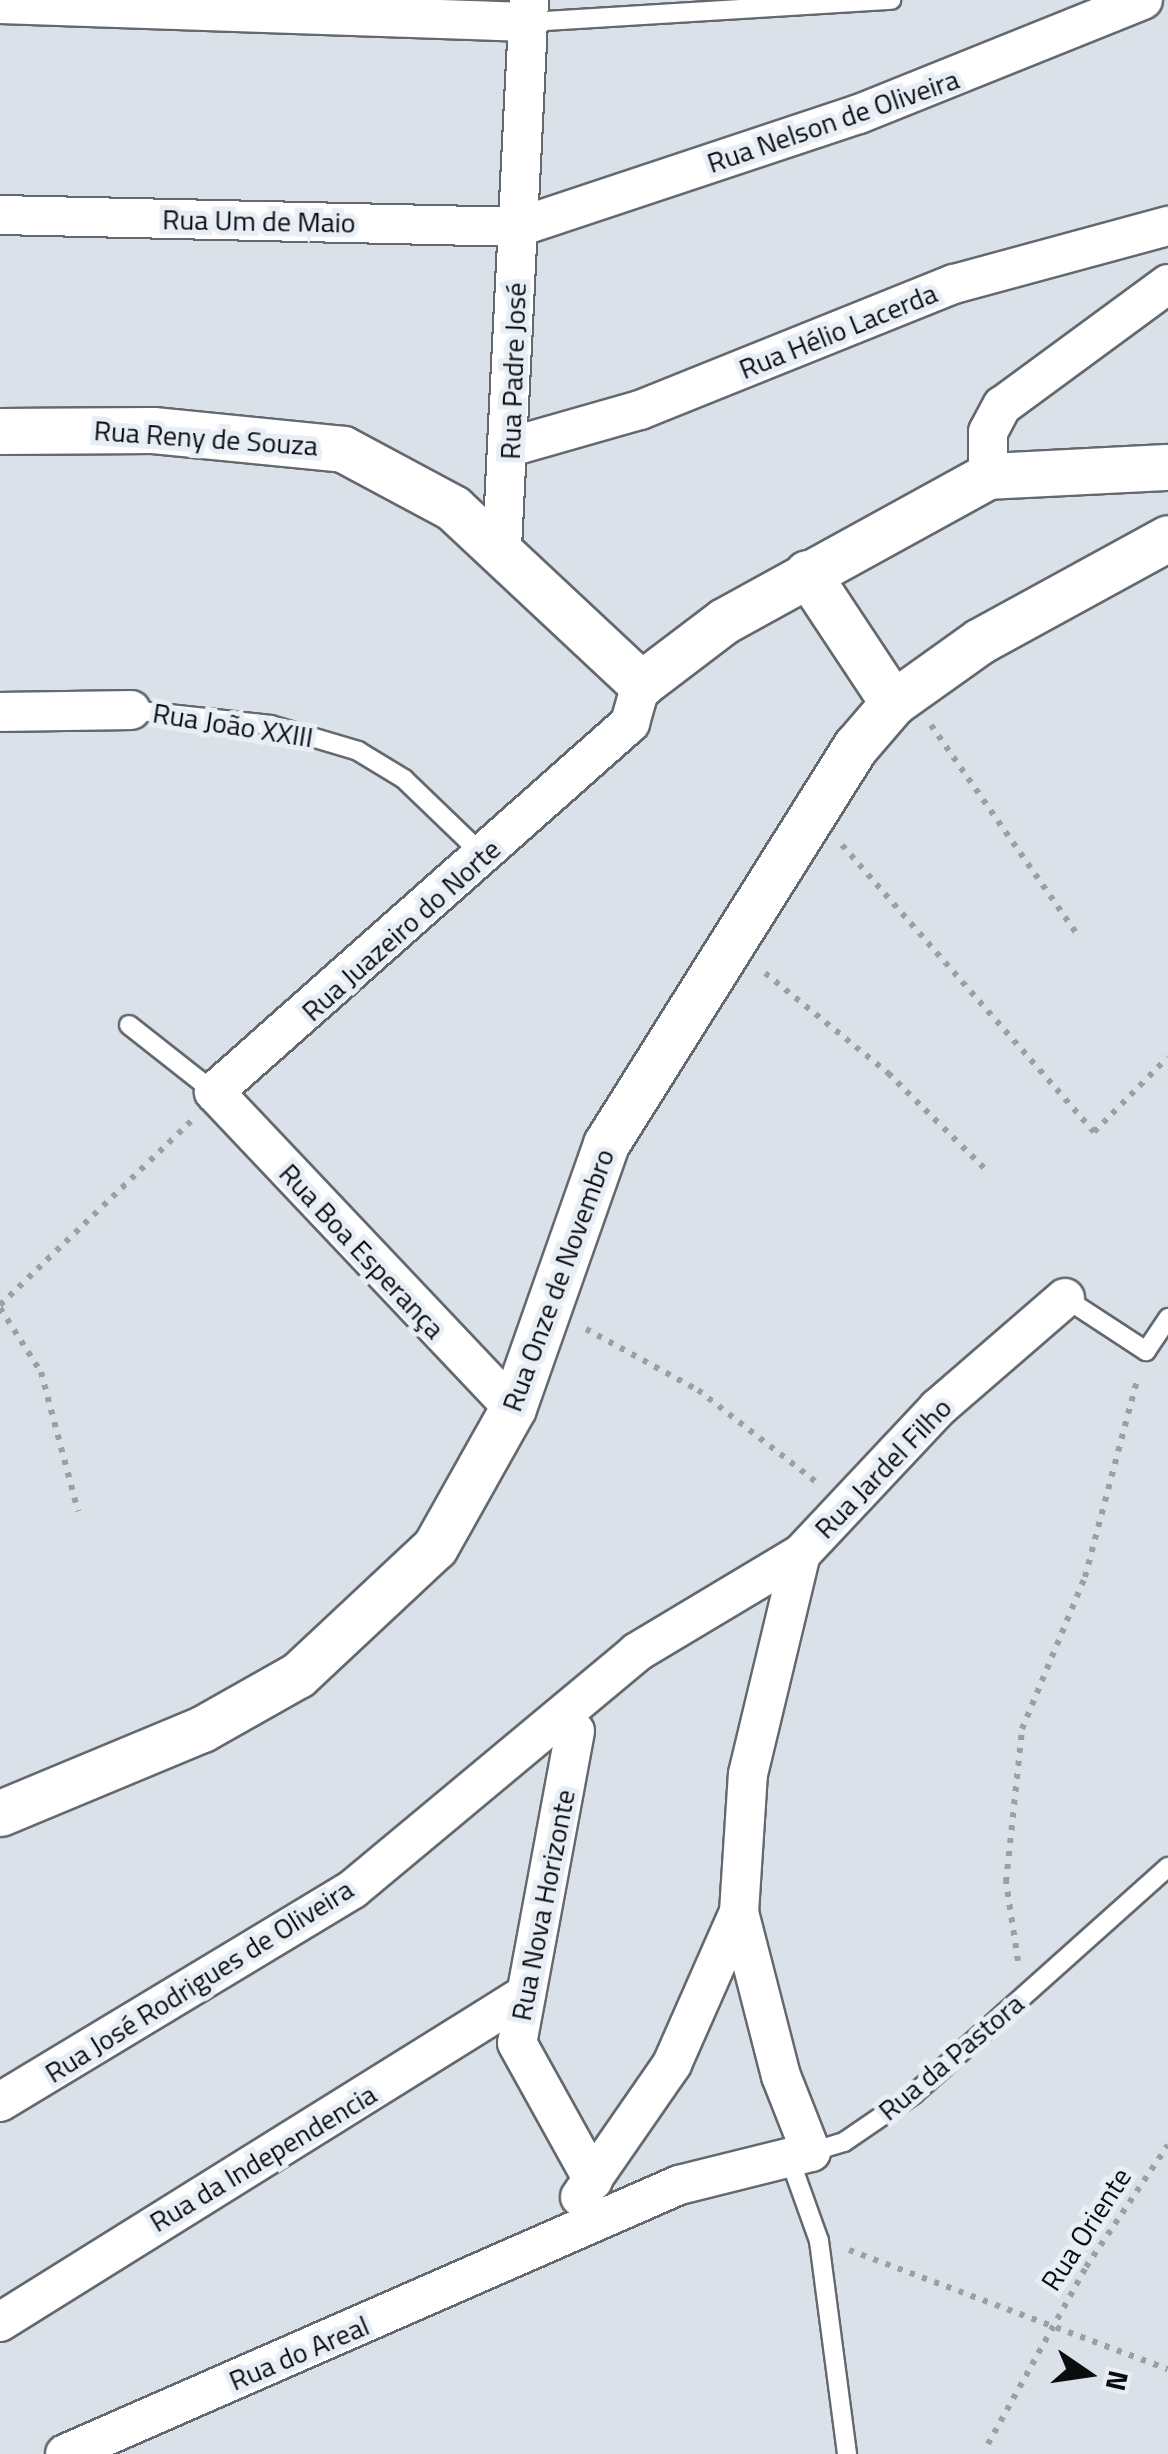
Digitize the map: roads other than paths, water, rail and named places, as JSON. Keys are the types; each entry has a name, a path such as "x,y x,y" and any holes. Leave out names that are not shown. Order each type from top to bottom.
{"street":[{"name":"Rua Nelson de Oliveira","path":"519,227 877,108 1142,0"},
{"path":"0,4 529,11"},
{"name":"Rua Padre José","path":"502,547 529,11"},
{"name":"Rua Um de Maio","path":"0,214 519,227"},
{"name":"Rua Hélio Lacerda","path":"510,447 640,410 954,284 1168,226"},
{"path":"988,476 988,432 1002,406 1168,284"},
{"name":"Rua Reny de Souza","path":"0,431 153,430 344,449 452,508 502,547"},
{"path":"502,547 641,684 807,572 988,476 1168,467"},
{"name":"Rua Onze de Novembro","path":"0,1813 202,1729 298,1675 435,1547 514,1408 606,1144 812,809 901,698 980,641 1168,538"},
{"path":"807,572 901,698"},
{"name":"Rua Juazeiro do Norte","path":"214,1092 484,856 630,722 641,684"},
{"name":"Rua João XXIII","path":"0,712 132,710"},
{"name":"Rua Boa Esperança","path":"214,1092 514,1408"},
{"name":"Rua Jardel Filho","path":"577,1716 637,1652 800,1554 843,1506 1065,1298"},
{"path":"800,1554 748,1774 739,1912 800,2155"},
{"name":"Rua Nova Horizonte","path":"577,1716 517,2043 593,2180"},
{"name":"Rua José Rodrigues de Oliveira","path":"0,2102 352,1890 577,1716"},
{"path":"534,2252 593,2180 672,2064 739,1912"},
{"name":"Rua da Independencia","path":"0,2322 526,1994"},
{"name":"Rua da Pastora","path":"534,2252 680,2184 800,2155"},
{"name":"Rua do Areal","path":"65,2454 534,2252"}],"lane":[{"path":"529,11 891,0"},
{"name":"Rua João XXIII","path":"132,710 271,725 358,752 404,779 484,856"},
{"path":"129,1025 214,1092"},
{"name":"Rua Jardel Filho","path":"1065,1298 1146,1351 1168,1318"},
{"name":"Rua da Pastora","path":"800,2155 844,2142 914,2094 1168,1867"},
{"path":"800,2155 819,2241 847,2454"}]}
